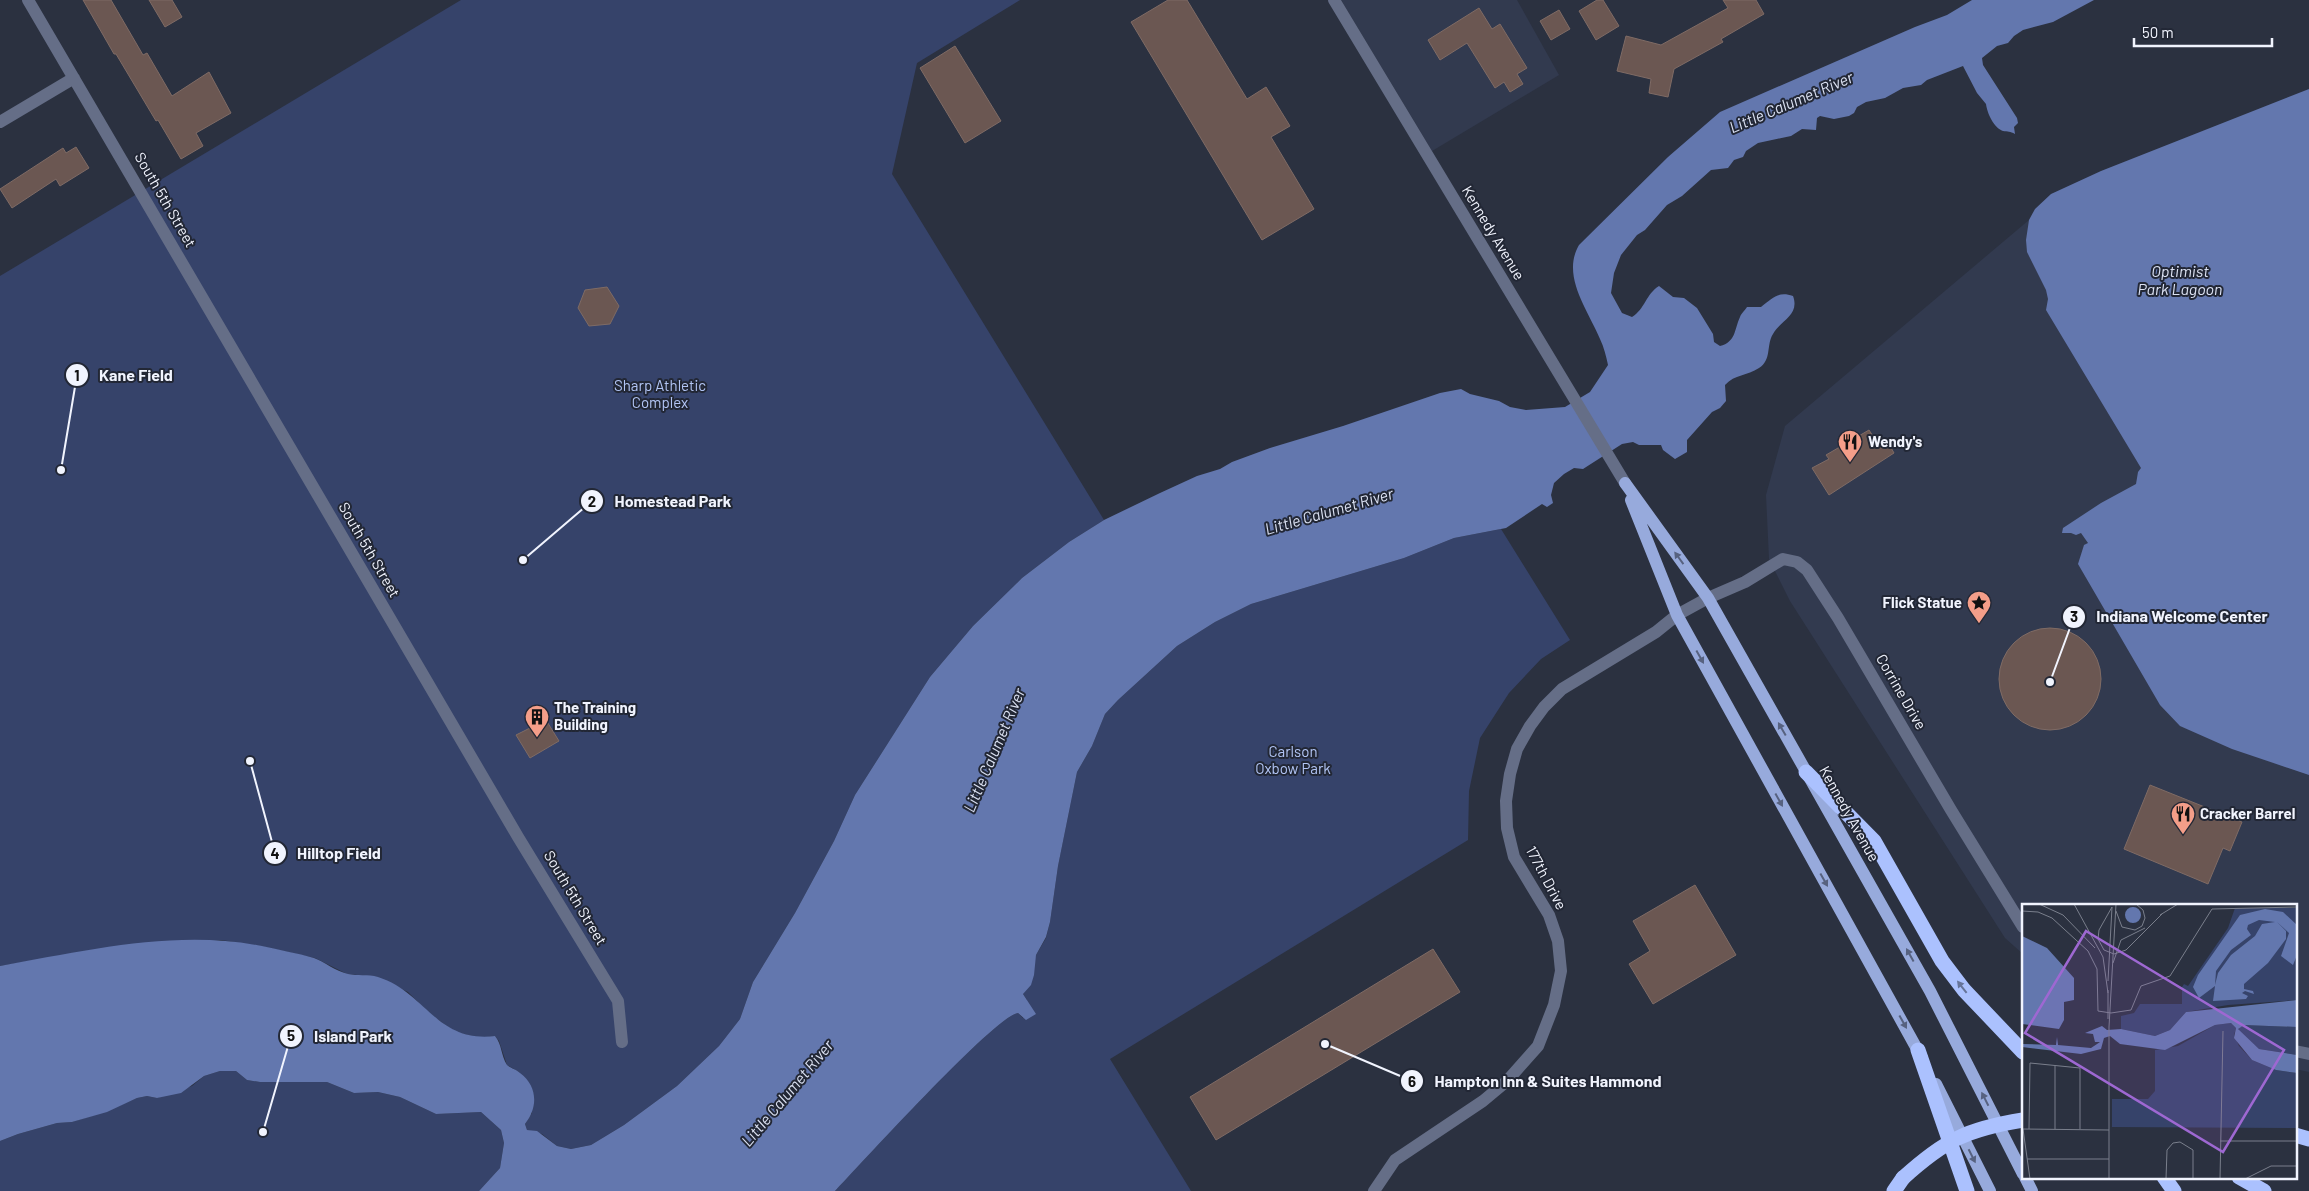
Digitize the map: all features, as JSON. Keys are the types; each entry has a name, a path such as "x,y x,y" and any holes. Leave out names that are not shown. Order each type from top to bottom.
{"highway":[{"path":"1806,772 1874,841 1942,961 1994,1024 2022,1051"},
{"path":"1994,1024 2022,1039"},
{"path":"1918,1050 1964,1177 1967,1191"},
{"path":"1899,1185 1928,1156 1953,1139 1988,1126 2022,1120"},
{"path":"2296,1135 2309,1138"},
{"path":"2165,1178 2174,1191"},
{"path":"2241,1178 2264,1191"}],"main road":[{"name":"Kennedy Avenue","path":"1624,483 1708,598 1930,991 2022,1172"},
{"name":"Kennedy Avenue","path":"1624,483 1677,615 1918,1050 1990,1191"},
{"path":"2026,1178 2032,1191"}],"street":[{"name":"South 5th Street","path":"28,0 518,837 618,1001 622,1042"},
{"name":"Kennedy Avenue","path":"1334,0 1624,483"},
{"path":"0,122 74,78"},
{"name":"Corrine Drive","path":"1708,598 1745,582 1783,559 1797,562 1807,570 1838,618 1951,810 2022,925"},
{"name":"177th Drive","path":"1374,1191 1395,1160 1483,1101 1507,1081 1538,1046 1554,1005 1561,970 1558,942 1549,915 1514,857 1507,828 1506,801 1517,749 1530,726 1544,707 1562,689 1656,632 1677,615 1708,598"},
{"path":"2296,1051 2309,1054"}],"shaded area":[{"path":"1341,0 1517,0 1559,75 1432,151"},
{"path":"2029,220 2171,458 2309,765 2309,1072 2296,1069 2296,904 2022,904 2022,953 2005,938 1790,601 1769,559 1766,495 1785,426"}],"green space":[{"name":"Sharp Athletic Complex","path":"461,0 1020,0 917,63 892,174 1104,520 1069,542 1022,578 973,626 930,677 855,795 834,841 795,913 753,982 740,1019 719,1046 677,1086 624,1125 591,1145 571,1149 557,1146 542,1134 527,1130 525,1124 532,1113 519,1072 507,1065 499,1041 495,1036 481,1038 455,1032 429,1013 408,992 377,977 347,974 315,958 221,940 36,960 0,966 0,276"},
{"name":"Carlson Oxbow Park","path":"1501,529 1570,640 1541,659 1509,693 1480,738 1469,791 1468,840 1110,1059 1191,1191 835,1191 957,1063 984,1038 1005,1020 1018,1013 1023,1018 1027,1000 1023,994 1036,955 1046,938 1050,922 1058,866 1077,772 1092,746 1105,714 1118,700 1177,646 1215,622 1251,604 1404,558 1454,538"},
{"path":"220,1071 236,1071 247,1080 260,1082 327,1082 354,1093 378,1092 400,1097 436,1114 481,1112 501,1130 504,1143 500,1168 479,1191 0,1191 0,1141 57,1123 72,1122 107,1111 137,1098 147,1096 157,1098 192,1086 204,1076"}],"water":[{"name":"Little Calumet River","path":"1972,0 2094,0 2053,22 2023,30 2008,43 1997,46 1982,58 1983,65 2017,118 2018,123 2014,127 2015,134 2003,131 1994,124 1989,116 1986,104 1977,93 1963,66 1927,80 1921,85 1903,88 1885,98 1866,102 1857,107 1854,113 1849,116 1834,119 1820,116 1817,118 1816,130 1802,129 1791,136 1758,143 1746,151 1743,157 1734,160 1728,168 1711,170 1682,196 1667,205 1645,230 1637,235 1621,255 1614,273 1611,293 1622,313 1632,317 1659,286 1673,297 1684,298 1697,308 1713,334 1714,342 1720,346 1729,342 1732,338 1747,307 1761,307 1772,298 1783,294 1793,296 1794,308 1792,313 1773,334 1766,361 1759,368 1729,381 1725,385 1726,401 1720,408 1712,412 1687,440 1687,452 1675,459 1663,450 1661,445 1639,445 1633,442 1622,444 1583,469 1574,468 1564,474 1554,483 1551,495 1553,503 1547,507 1542,504 1506,528 1454,538 1404,558 1251,604 1215,622 1177,646 1118,700 1105,714 1092,746 1077,772 1058,866 1050,922 1046,937 1036,955 1031,985 1023,994 1036,1014 1026,1020 1018,1013 1005,1020 984,1038 957,1063 835,1191 479,1191 500,1168 504,1143 501,1130 481,1112 436,1114 400,1097 378,1092 354,1093 327,1082 260,1082 247,1080 236,1071 220,1071 204,1076 181,1093 157,1098 147,1096 137,1098 107,1112 72,1122 57,1123 0,1141 0,966 130,944 196,940 229,941 262,946 314,958 348,974 378,977 394,984 432,1015 459,1032 475,1036 495,1036 507,1065 526,1078 533,1091 534,1104 525,1124 527,1130 537,1131 557,1146 571,1149 591,1145 624,1125 677,1086 719,1046 740,1019 753,982 795,913 834,841 855,795 930,677 973,626 1022,578 1069,542 1104,520 1197,476 1220,469 1232,462 1270,448 1343,426 1440,393 1461,389 1470,394 1499,401 1510,407 1526,410 1565,407 1590,392 1608,365 1603,345 1583,305 1575,281 1574,257 1579,245 1668,157 1720,112 1915,27 1947,15"},
{"name":"Optimist Park Lagoon","path":"2309,89 2309,775 2232,749 2180,726 2160,705 2078,564 2084,545 2088,543 2081,533 2076,535 2062,533 2063,528 2101,503 2136,484 2138,472 2141,468 2046,310 2048,299 2046,290 2027,252 2026,240 2029,220 2035,209 2051,194 2101,171"}],"building":[{"path":"83,0 111,0 143,55 147,53 172,96 209,72 231,113 196,133 203,146 181,159 116,54 114,54"},
{"path":"149,0 172,0 182,17 165,27"},
{"path":"1168,0 1187,0 1247,99 1266,87 1290,126 1271,137 1314,209 1262,240 1131,22"},
{"path":"1597,0 1603,0 1619,26 1596,40 1579,11"},
{"path":"1723,0 1756,0 1764,14 1721,39 1723,42 1674,69 1668,97 1649,93 1651,79 1617,71 1626,36 1661,45 1728,8"},
{"path":"1479,8 1492,29 1500,24 1527,68 1517,74 1523,84 1510,92 1504,82 1495,88 1467,43 1440,60 1428,40"},
{"path":"1559,10 1570,29 1551,40 1540,21"},
{"path":"955,46 1001,121 965,143 920,68"},
{"path":"76,147 89,168 60,186 56,179 12,208 0,189 63,148 66,153"},
{"path":"607,287 619,306 610,324 589,326 578,308 585,290"},
{"name":"Wendy's","path":"1869,430 1878,444 1886,439 1894,453 1829,495 1812,468 1829,459 1826,455"},
{"path":"2050,628 2070,632 2086,643 2097,659 2101,679 2097,699 2086,715 2070,726 2050,730 2030,726 2014,715 2003,699 1999,679 2003,659 2014,643 2030,632"},
{"name":"The Training Building","path":"546,720 559,741 530,758 516,735"},
{"name":"Cracker Barrel","path":"2150,785 2242,822 2230,851 2223,848 2208,884 2124,849"},
{"path":"1695,885 1736,955 1653,1004 1629,964 1650,951 1633,921"},
{"path":"1433,949 1460,992 1216,1140 1190,1097"}],"place":[{"name":"Wendy's","path":"1850,463"},
{"name":"Kane Field","path":"61,470"},
{"name":"Homestead Park","path":"523,560"},
{"name":"Flick Statue","path":"1979,624"},
{"name":"Indiana Welcome Center","path":"2050,682"},
{"name":"The Training Building","path":"537,738"},
{"name":"Hilltop Field","path":"250,761"},
{"name":"Cracker Barrel","path":"2183,835"},
{"name":"Hampton Inn & Suites Hammond","path":"1325,1044"},
{"name":"Island Park","path":"263,1132"}]}
